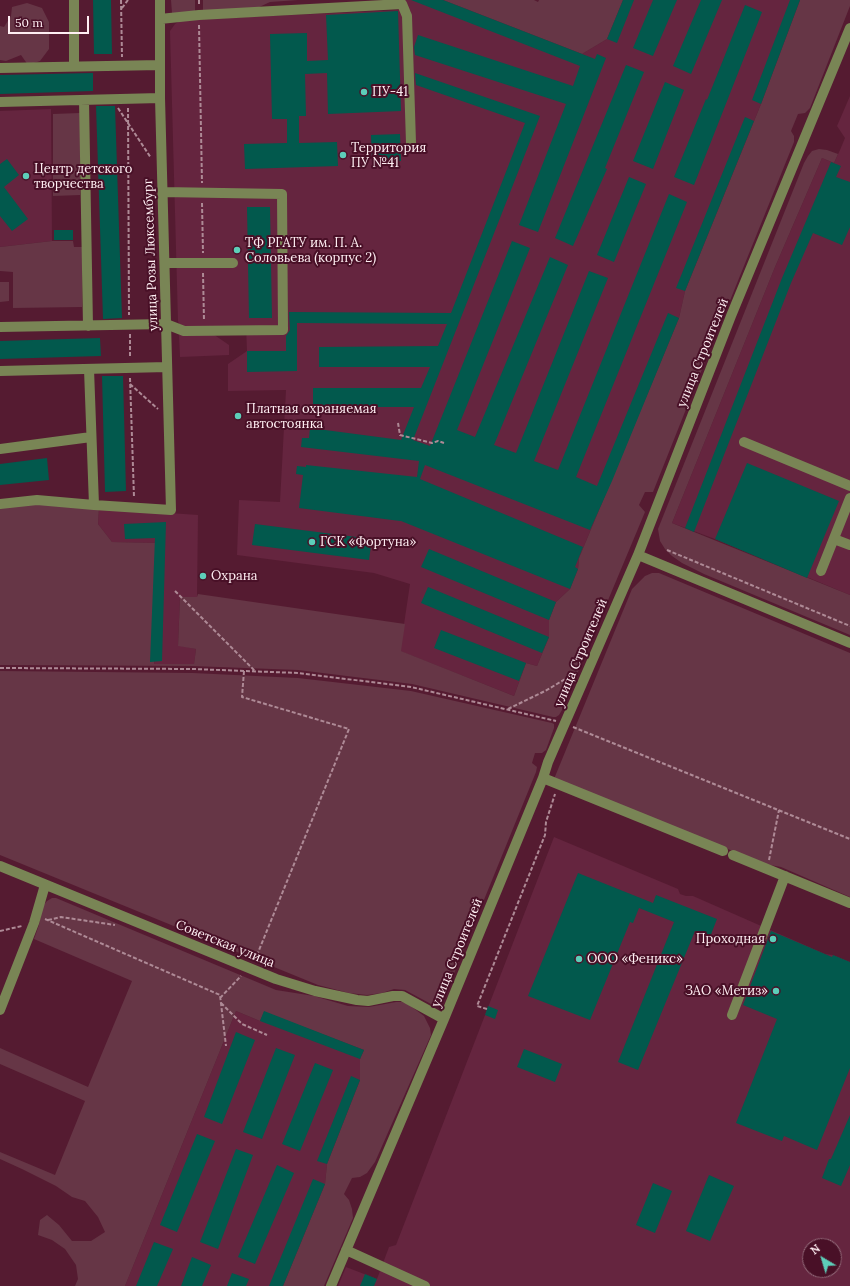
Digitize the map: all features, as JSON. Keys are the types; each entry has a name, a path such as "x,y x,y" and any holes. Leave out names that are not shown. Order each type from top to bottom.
{"street":[{"path":"74,0 74,66"},
{"name":"улица Розы Люксембург","path":"134,508 171,510 160,98 160,0"},
{"path":"160,19 199,15 402,4 407,16 411,143"},
{"name":"улица Строителей","path":"331,1286 444,1019 565,723 638,555 731,316 850,28"},
{"path":"0,68 160,65"},
{"path":"0,102 160,98"},
{"path":"84,100 88,326"},
{"path":"0,327 166,324 184,331 283,330 282,194 163,192"},
{"path":"165,263 233,264"},
{"path":"0,371 167,367"},
{"path":"89,369 94,505"},
{"path":"0,449 91,437"},
{"path":"744,442 850,486"},
{"path":"821,571 850,498"},
{"path":"0,504 37,500 134,508"},
{"path":"834,539 850,545"},
{"path":"638,555 850,643"},
{"path":"543,778 723,851"},
{"path":"734,855 850,903"},
{"name":"Советская улица","path":"0,866 276,980 348,999 368,1001 393,996 402,996 444,1019"},
{"path":"732,1015 785,876"},
{"path":"0,1010 35,919 45,885"},
{"path":"346,1250 425,1286"}],"path":[{"path":"121,0 122,66"},
{"path":"121,9 128,0"},
{"path":"199,0 204,330"},
{"path":"128,98 130,384 134,508"},
{"path":"112,99 162,176"},
{"path":"130,384 168,419"},
{"path":"398,423 400,435 424,442 432,443 438,441 444,443"},
{"path":"667,550 850,626"},
{"path":"175,591 255,672"},
{"path":"506,710 545,691 591,664"},
{"path":"0,668 193,669 244,671 298,674 411,687 565,723 850,839"},
{"path":"220,998 250,968 349,729 242,697 244,671"},
{"path":"487,1010 477,1006 545,835 546,822 558,784"},
{"path":"767,869 779,810"},
{"path":"0,931 35,919 48,920 60,918 121,926"},
{"path":"35,919 48,920 220,995 226,1046"},
{"path":"221,1002 242,1024 266,1035"}],"shaded area":[{"path":"171,0 195,0 195,13 172,13"},
{"path":"203,0 298,0 270,2 255,9 203,12"},
{"path":"402,0 443,0 582,54 607,39 623,0 800,0 761,104 685,291 679,318 579,558 578,569 570,589 556,602 549,620 549,637 537,666 526,663 514,696 400,651 410,584 374,573 237,555 239,500 280,502 286,390 228,391 228,364 247,351 246,326 184,327 179,324 178,321 170,31 175,24 182,20 402,10","holes":["403,10 411,11 411,83"]},
{"path":"443,0 534,0 538,2 539,0 623,0 607,39 582,54"},
{"path":"800,0 850,0 850,6 810,108 805,113 798,114 791,131 794,136 794,142 727,308 722,308 719,315 722,319 653,492 645,492 639,505 645,512 559,715 553,717 412,684 298,670 192,666 0,665 0,507 36,503 99,508 98,524 112,542 160,543 154,664 194,664 196,649 178,646 180,597 197,597 198,594 405,624 401,651 514,696 526,663 537,666 549,637 549,620 556,602 570,589 578,569 579,558 679,318 685,291 761,104"},
{"path":"27,3 42,8 49,22 49,49 40,61 28,65 21,55 6,61 0,60 0,26 4,27 11,16 12,7"},
{"path":"850,96 850,595 715,539 672,523 775,267 822,158 834,163 840,150 845,138 837,126"},
{"name":"Центр детского творчества","path":"51,109 52,241 0,247 0,111"},
{"path":"80,113 80,195 53,196 53,114"},
{"path":"819,149 838,154 834,163 822,158 775,267 672,523 850,595 850,635 704,574 682,563 665,549 660,541 658,529 804,163 812,151"},
{"path":"52,241 73,241 74,247 82,247 82,307 13,308 13,272 0,271 0,247"},
{"path":"0,282 9,282 9,301 0,302"},
{"path":"213,334 229,345 229,355 180,357 179,335"},
{"path":"99,508 198,515 197,597 180,597 178,645 196,649 194,665 154,664 159,543 112,542 98,524"},
{"path":"652,573 659,573 850,653 850,897 781,867 765,864 554,779 632,589 645,576"},
{"path":"0,671 193,673 298,678 411,691 552,723 554,724 554,728 546,750 542,753 535,753 532,763 537,767 536,772 442,1003 437,1006 405,990 394,989 382,993 367,995 349,993 318,985 0,855"},
{"path":"554,837 678,889 680,894 693,896 825,954 833,955 850,962 850,1286 338,1286 346,1267 377,1279 389,1247 396,1245"},
{"path":"52,898 56,898 276,990 314,996 348,1006 369,1007 402,1002 408,1004 424,1016 430,1028 431,1035 375,1162 367,1173 360,1177 352,1178 344,1194 349,1200 353,1218 324,1286 283,1286 325,1184 327,1164 360,1080 360,1059 364,1050 264,1012 260,1021 236,1011 125,1286 75,1286 78,1279 76,1265 65,1249 52,1240 38,1235 40,1220 47,1215 59,1225 72,1241 91,1241 105,1232 98,1217 85,1201 72,1197 56,1186 0,1159 0,1152 55,1175 85,1101 0,1064 0,1048 88,1087 132,981 34,939 39,925 42,907"},
{"path":"236,1011 260,1021 264,1011 364,1050 360,1059 360,1080 327,1164 325,1184 283,1286 125,1286"}],"building":[{"path":"93,0 111,0 112,54 94,54"},
{"path":"411,0 443,0 595,59 597,54 606,58 538,232 519,225 566,104 415,55 414,47 418,35 573,86 580,66"},
{"path":"623,0 634,0 617,43 607,39"},
{"path":"653,0 677,0 653,56 633,48"},
{"path":"701,0 722,0 691,74 673,66"},
{"path":"790,0 800,0 761,104 752,100"},
{"path":"745,5 762,12 694,185 674,177"},
{"name":"ПУ-41","path":"398,11 401,111 328,114 327,73 305,74 306,116 299,116 299,143 337,142 338,166 245,169 244,144 287,143 287,119 272,119 270,34 307,33 307,61 328,60 326,15"},
{"path":"626,65 644,72 605,168 607,169 573,246 555,238"},
{"path":"93,73 93,91 0,94 0,75"},
{"path":"415,73 540,116 413,440 430,446 512,241 530,248 457,430 475,437 550,257 568,265 494,445 516,453 589,271 608,278 534,461 558,470 669,194 687,202 576,477 597,486 668,313 679,318 612,481 590,530 425,465 420,479 583,547 575,567 578,569 570,589 401,521 299,508 303,475 296,474 297,466 306,467 306,465 417,477 419,461 301,447 302,438 309,438 310,428 401,440 414,407 313,407 313,388 421,388 430,367 319,367 319,347 438,346 447,324 297,323 297,371 247,372 247,351 286,351 286,336 290,330 289,312 451,313 525,123 416,85"},
{"path":"665,82 684,90 653,169 633,161"},
{"path":"96,106 115,106 122,318 103,319"},
{"path":"745,117 754,121 685,291 676,288"},
{"path":"400,134 401,161 372,162 371,135"},
{"path":"7,159 19,175 4,187 28,219 12,231 0,216 0,164"},
{"path":"831,162 841,166 836,177 850,182 850,227 842,245 813,233 791,283 694,532 685,528 782,278"},
{"path":"629,177 646,184 614,262 597,255"},
{"path":"247,207 270,207 272,318 249,318"},
{"path":"54,230 73,230 73,240 54,240"},
{"path":"100,338 101,356 0,359 0,341"},
{"path":"102,376 123,376 126,491 105,492"},
{"path":"47,458 49,480 0,485 0,464"},
{"path":"747,463 839,501 807,578 715,539"},
{"path":"166,522 162,661 150,662 155,538 125,539 124,524"},
{"name":"ГСК «Фортуна»","path":"255,524 372,539 369,560 252,545"},
{"path":"429,549 556,602 549,620 421,567"},
{"path":"428,587 549,637 542,653 421,603"},
{"path":"441,630 526,663 519,681 434,648"},
{"name":"ООО «Феникс»","path":"578,873 653,903 656,895 717,919 710,937 695,931 638,1070 618,1062 674,922 639,908 633,923 630,922 590,1020 528,996"},
{"path":"771,931 832,957 833,955 850,962 850,1068 817,1150 784,1136 782,1141 736,1123 777,1019 743,1005"},
{"path":"488,1006 498,1010 495,1019 485,1015"},
{"path":"264,1011 364,1050 360,1059 260,1021"},
{"path":"236,1032 255,1040 222,1124 204,1117"},
{"path":"276,1048 295,1055 262,1139 243,1132"},
{"path":"524,1049 562,1064 555,1082 517,1067"},
{"path":"315,1063 333,1070 300,1151 282,1144"},
{"path":"351,1076 360,1080 327,1164 317,1161"},
{"path":"850,1115 850,1165 841,1186 822,1178 829,1159 831,1159"},
{"path":"197,1134 215,1141 177,1232 160,1225"},
{"path":"236,1149 253,1155 218,1249 200,1242"},
{"path":"277,1165 294,1173 255,1264 238,1257"},
{"path":"709,1175 734,1186 710,1241 686,1231"},
{"path":"313,1179 325,1184 283,1286 269,1286"},
{"path":"653,1183 672,1191 655,1233 636,1225"},
{"path":"154,1242 173,1249 157,1286 136,1286"},
{"path":"192,1257 211,1265 202,1286 181,1286"},
{"path":"232,1273 249,1279 246,1286 227,1286"},
{"path":"365,1274 377,1279 374,1286 360,1286"}],"place":[{"name":"ПУ-41","path":"364,92"},
{"name":"Территория ПУ №41","path":"343,155"},
{"name":"Центр детского творчества","path":"26,176"},
{"name":"ТФ РГАТУ им. П. А. Соловьева (корпус 2)","path":"237,250"},
{"name":"Платная охраняемая автостоянка","path":"238,416"},
{"name":"ГСК «Фортуна»","path":"312,542"},
{"name":"Охрана","path":"203,576"},
{"name":"Проходная","path":"773,939"},
{"name":"ООО «Феникс»","path":"579,959"},
{"name":"ЗАО «Метиз»","path":"776,991"}]}
